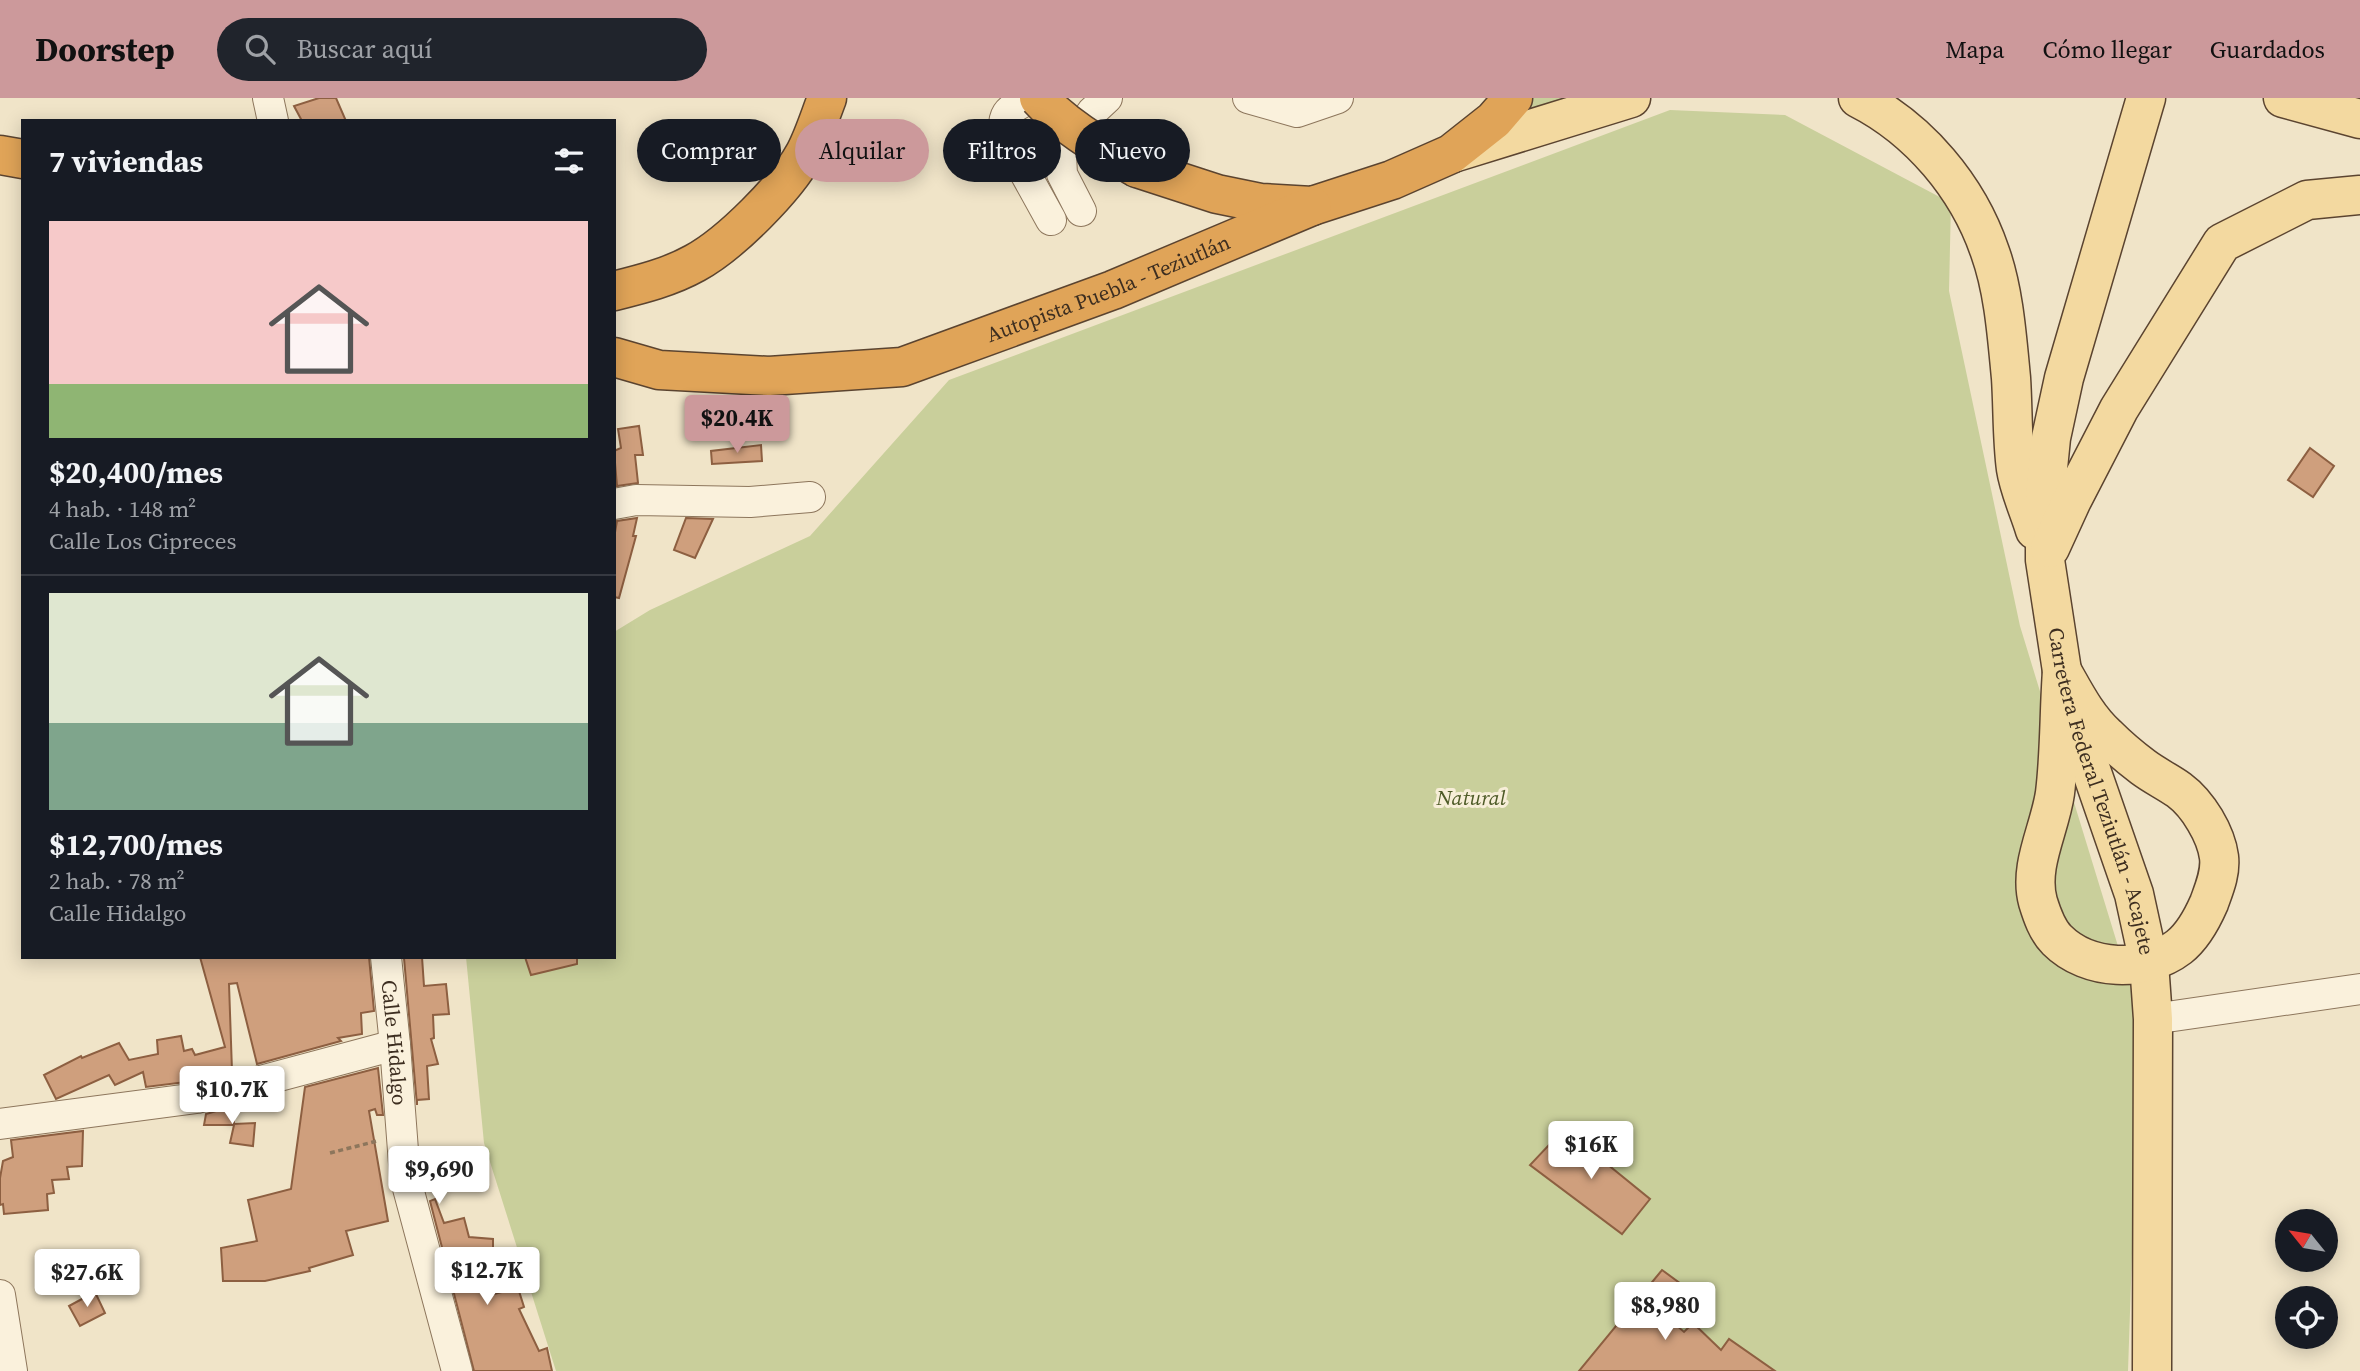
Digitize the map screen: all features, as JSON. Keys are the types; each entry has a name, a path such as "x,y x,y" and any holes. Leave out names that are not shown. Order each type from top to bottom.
{"highway":[{"path":"616,290 657,280 697,262 734,234 772,198 805,153 827,98"},
{"name":"Autopista Puebla - Teziutlán","path":"1039,98 1050,110 1088,139 1137,168 1217,194 1261,203 1312,206"},
{"name":"Autopista Puebla - Teziutlán","path":"616,358 659,370 769,376 902,367 1112,290 1312,206 1392,180 1451,154 1494,120 1513,98"},
{"path":"0,155 21,159"}],"main road":[{"path":"1451,154 1631,98"},
{"path":"1858,98 1883,111 1930,152 1975,213 1987,243 2002,303 2011,377 2016,470 2045,560"},
{"name":"Carretera Federal Teziutlán - Acajete","path":"2146,98 2064,378 2051,438 2045,498 2045,560 2062,671 2081,741 2134,894 2149,963 2153,1019 2152,1371"},
{"path":"2283,98 2360,119"},
{"path":"2045,560 2072,500 2119,409 2222,243 2307,200 2360,195"},
{"path":"2062,671 2088,715 2106,736 2143,767 2181,792 2200,812 2212,834 2220,858 2217,884 2204,915 2192,933 2179,947 2149,963 2102,964 2076,953 2057,940 2037,899 2036,869 2054,794 2062,671"}],"street":[{"path":"268,98 273,119"},
{"path":"1030,98 1008,111 1003,121 1004,135 1051,220"},
{"path":"1081,211 1062,174 1061,155 1092,112 1107,98"},
{"path":"1248,98 1297,112 1338,98"},
{"path":"616,503 636,500 750,502 810,497"},
{"name":"Calle Hidalgo","path":"386,959 396,1045 405,1177 457,1371"},
{"path":"2153,1019 2360,989"},
{"path":"0,1124 197,1098 396,1045"},
{"path":"0,1295 12,1371"}],"path":[{"path":"330,1153 403,1135"}],"green space":[{"path":"1530,98 1579,98 1516,120"},
{"name":"Natural","path":"1670,110 1785,115 1951,203 1949,291 2020,626 2140,1018 2128,1371 556,1371 484,1143 466,959 616,959 616,631 650,610 810,536 949,380"}],"building":[{"path":"319,98 336,98 345,119 301,119 294,106"},
{"path":"639,426 643,455 635,455 638,483 617,486 616,450 621,448 618,429"},
{"path":"761,445 762,461 712,464 711,451"},
{"path":"2310,448 2334,466 2313,497 2288,480"},
{"path":"637,518 633,536 636,536 619,598 616,597 617,521"},
{"path":"686,518 713,519 695,558 674,550"},
{"path":"201,959 369,959 374,1011 361,1013 362,1034 338,1038 341,1041 257,1064 237,983 229,984 232,1071 194,1081 146,1087 143,1072 115,1085 109,1075 56,1099 44,1075 81,1056 82,1058 119,1043 129,1060 158,1054 157,1040 181,1036 184,1051 192,1049 195,1055 225,1047"},
{"path":"404,959 422,959 424,986 446,984 449,1014 433,1015 434,1038 431,1039 438,1064 427,1066 429,1099 417,1100 417,1105"},
{"path":"526,959 577,959 577,964 531,975"},
{"path":"378,1068 383,1115 377,1115 375,1109 369,1111 388,1221 346,1231 353,1255 309,1268 310,1271 265,1281 223,1281 221,1248 257,1241 248,1200 291,1189 305,1087"},
{"path":"233,1106 234,1124 255,1123 253,1146 230,1143 234,1125 204,1125 206,1114"},
{"path":"1564,1129 1650,1199 1622,1234 1530,1165"},
{"path":"83,1131 82,1166 67,1167 69,1179 52,1180 54,1193 47,1194 48,1210 4,1214 3,1204 0,1205 0,1178 3,1161 13,1157 11,1140"},
{"path":"435,1199 444,1223 464,1218 469,1237 493,1239 493,1255 472,1254 486,1296 518,1288 524,1307 519,1309 539,1351 547,1348 552,1371 474,1371 430,1201"},
{"path":"1662,1270 1681,1284 1659,1310 1684,1332 1693,1323 1721,1350 1729,1339 1775,1371 1579,1371"},
{"path":"95,1292 105,1313 80,1326 69,1306"}]}
